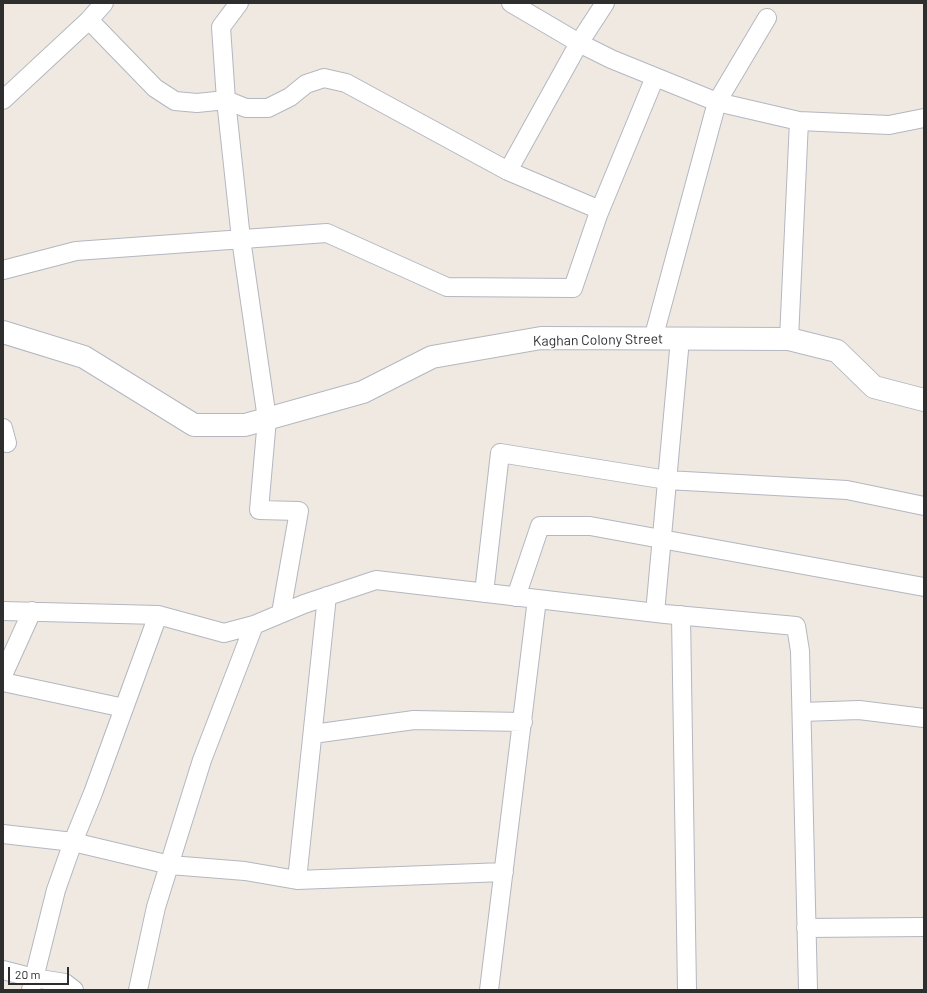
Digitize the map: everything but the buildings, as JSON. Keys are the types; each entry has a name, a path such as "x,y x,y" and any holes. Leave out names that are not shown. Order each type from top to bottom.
{"street":[{"path":"3,100 89,20 104,3"},
{"path":"239,3 222,27 226,100 241,239 267,419 259,510 299,511 281,614"},
{"path":"511,3 611,59 717,102 799,121 889,126 924,118"},
{"path":"508,172 580,43 605,3"},
{"path":"653,339 717,102 767,18"},
{"path":"89,20 155,88 175,101 197,103 226,100 246,108 268,108 290,97 306,84 324,78 346,83 508,172 600,210"},
{"path":"3,270 76,251 327,233 447,287 573,288 600,210 655,77"},
{"path":"789,339 799,121"},
{"name":"Kaghan Colony Street","path":"3,332 84,358 194,425 245,425 362,392 432,357 541,338 789,339 837,351 874,387 924,400"},
{"path":"655,613 680,339"},
{"path":"484,593 500,453 667,480 847,490 924,506"},
{"path":"516,596 540,526 590,526 924,587"},
{"path":"3,611 158,615 224,633 254,625 304,604 376,580 655,613 796,626 800,652 802,712 808,990"},
{"path":"298,880 327,596"},
{"path":"489,990 537,599"},
{"path":"3,675 32,611"},
{"path":"33,984 56,890 72,842 93,793 158,615"},
{"path":"681,615 687,990"},
{"path":"138,990 156,907 202,760 254,625"},
{"path":"3,682 124,708"},
{"path":"802,712 859,710 924,718"},
{"path":"313,734 414,720 523,722"},
{"path":"3,834 72,842 170,865 245,871 298,880 504,872"},
{"path":"806,928 924,927"},
{"path":"3,970 33,984 65,983 74,990"}]}
